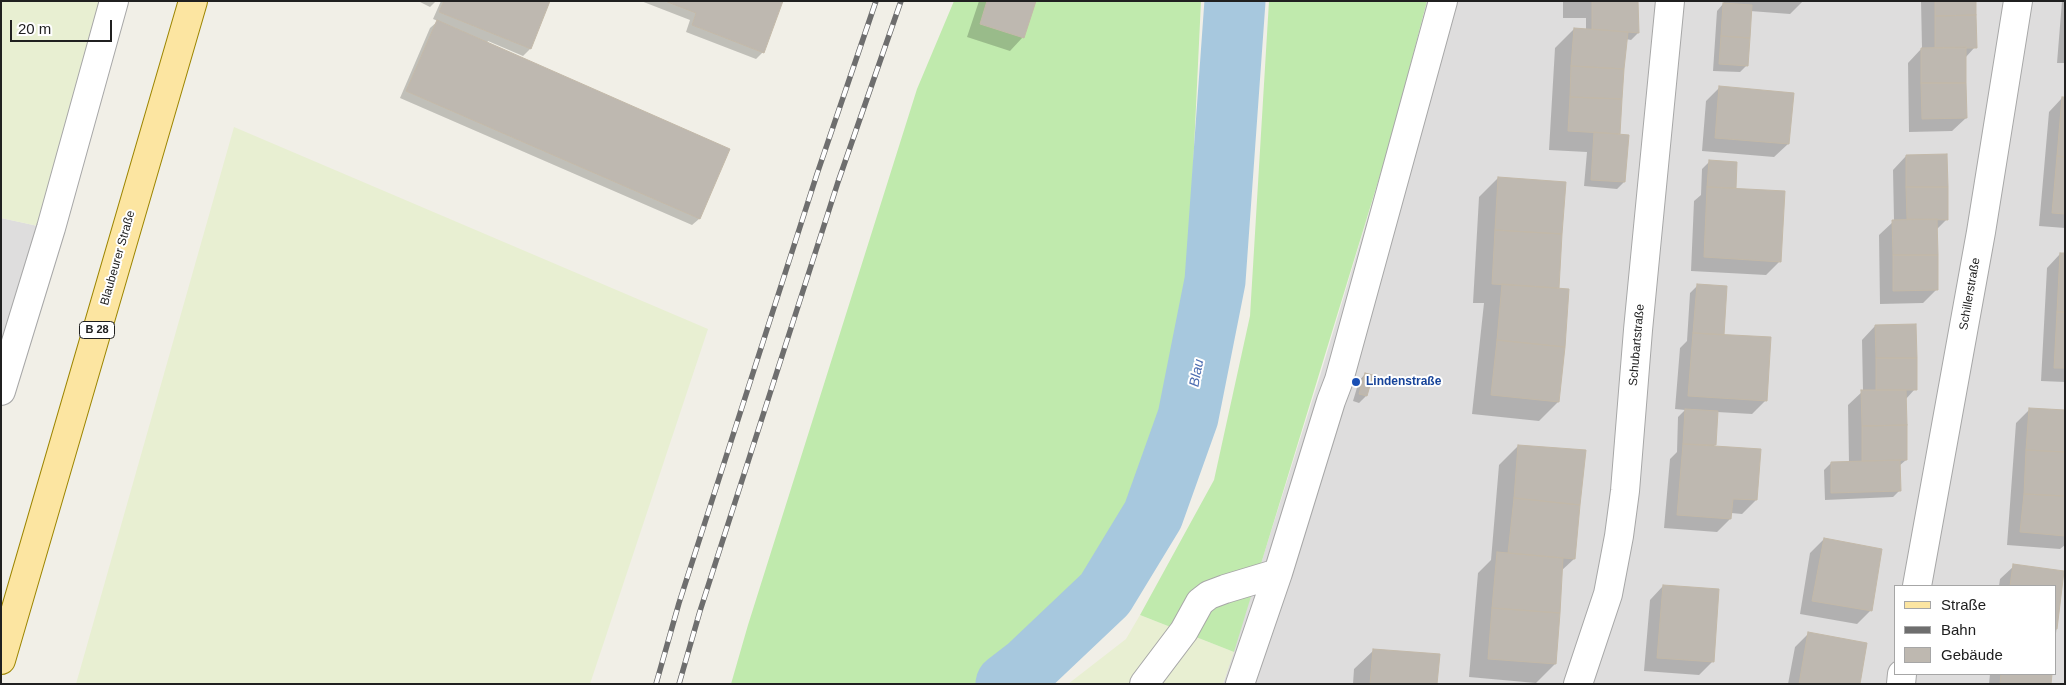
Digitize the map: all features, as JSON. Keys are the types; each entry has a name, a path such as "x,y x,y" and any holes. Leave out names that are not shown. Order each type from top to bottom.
{"main road":[{"name":"Blaubeurer Straße","path":"1,660 193,1"}],"street":[{"path":"1,391 51,228 114,1"},
{"path":"1240,684 1278,573 1339,380 1443,1"},
{"name":"Schubartstraße","path":"1578,684 1608,594 1619,536 1625,491 1639,321 1670,1"},
{"name":"Schillerstraße","path":"1917,585 1981,232 2018,1"},
{"path":"1144,684 1184,632 1200,602 1209,595 1225,589 1278,573"}],"shaded area":[{"path":"1427,1 2065,1 2065,684 1223,684 1320,376 1392,136"},
{"path":"1,218 38,226 1,363"}],"green space":[{"path":"1,1 100,1 38,226 1,218"},
{"path":"954,1 1201,1 1188,274 1169,403 1139,509 1095,579 1024,651 980,684 731,684 917,89"},
{"path":"1269,1 1427,1 1392,136 1234,652 1140,615 1214,480 1250,316"},
{"path":"234,127 708,329 590,684 76,684"},
{"path":"1140,615 1234,652 1223,684 1068,684 1126,639"}],"building":[{"path":"444,1 550,1 531,49 439,12"},
{"path":"665,1 783,1 764,53 692,25 696,13"},
{"path":"987,1 1036,1 1024,38 980,24"},
{"path":"1592,1 1638,1 1639,33 1592,29"},
{"path":"1935,1 1976,1 1976,15 1935,16"},
{"path":"1723,3 1752,5 1750,38 1721,36"},
{"path":"1976,15 1977,48 1935,48 1935,16"},
{"path":"437,20 730,149 700,219 406,91"},
{"path":"1574,28 1628,32 1624,69 1571,66"},
{"path":"1721,36 1750,38 1748,66 1719,64"},
{"path":"1966,47 1966,83 1921,83 1921,48"},
{"path":"1571,66 1624,69 1622,99 1570,97"},
{"path":"1921,83 1966,83 1967,118 1922,119"},
{"path":"1719,86 1794,93 1789,144 1715,138"},
{"path":"1570,97 1622,99 1620,134 1568,131"},
{"path":"2062,97 2065,97 2065,157 2057,156"},
{"path":"1594,132 1629,135 1625,182 1591,180"},
{"path":"1947,154 1948,187 1906,187 1906,155"},
{"path":"2057,156 2065,157 2065,214 2052,213"},
{"path":"1709,160 1737,162 1736,188 1707,187"},
{"path":"1498,177 1566,182 1562,234 1495,230"},
{"path":"1707,187 1785,191 1781,262 1704,257"},
{"path":"1906,187 1948,187 1948,220 1907,219"},
{"path":"1937,219 1938,255 1893,255 1892,220"},
{"path":"1495,230 1562,234 1559,288 1492,284"},
{"path":"2060,253 2065,253 2065,312 2057,312"},
{"path":"1893,255 1938,255 1938,290 1893,291"},
{"path":"1502,284 1569,289 1565,347 1497,340"},
{"path":"1697,284 1727,286 1724,335 1693,333"},
{"path":"2057,312 2065,312 2065,368 2054,368"},
{"path":"1916,324 1917,358 1876,358 1875,325"},
{"path":"1693,333 1771,337 1767,401 1688,396"},
{"path":"1497,340 1565,347 1559,402 1491,395"},
{"path":"1876,358 1917,358 1917,390 1876,390"},
{"path":"1365,373 1373,375 1367,396 1359,394"},
{"path":"1861,390 1906,390 1907,425 1862,426"},
{"path":"2029,408 2065,410 2065,452 2026,450"},
{"path":"1685,409 1718,411 1716,445 1683,444"},
{"path":"1907,425 1907,460 1862,461 1862,426"},
{"path":"1683,444 1761,449 1757,500 1733,499 1731,519 1677,515"},
{"path":"1518,445 1586,450 1580,505 1514,498"},
{"path":"2026,450 2065,452 2065,496 2024,494"},
{"path":"1900,460 1901,491 1831,493 1831,462"},
{"path":"2024,494 2065,496 2065,536 2020,532"},
{"path":"1514,498 1580,505 1575,559 1508,553"},
{"path":"1824,538 1882,549 1872,611 1812,601"},
{"path":"1497,552 1563,558 1560,613 1492,608"},
{"path":"2013,564 2064,571 2057,629 2056,585 2010,585"},
{"path":"1663,585 1719,589 1714,662 1657,658"},
{"path":"1492,608 1560,613 1556,664 1488,659"},
{"path":"1808,632 1867,643 1860,684 1799,684"},
{"path":"1373,649 1440,654 1437,684 1370,684"},
{"path":"2001,675 2052,675 2051,684 2000,684"}],"waterway":[{"name":"Blau","path":"1006,684 1028,667 1105,594 1153,515 1188,417 1215,281 1235,1"}],"railway":[{"path":"656,684 679,603 817,174 876,1"},
{"path":"679,684 700,611 838,182 901,1"}],"place":[{"name":"Lindenstraße","path":"1356,382"}]}
